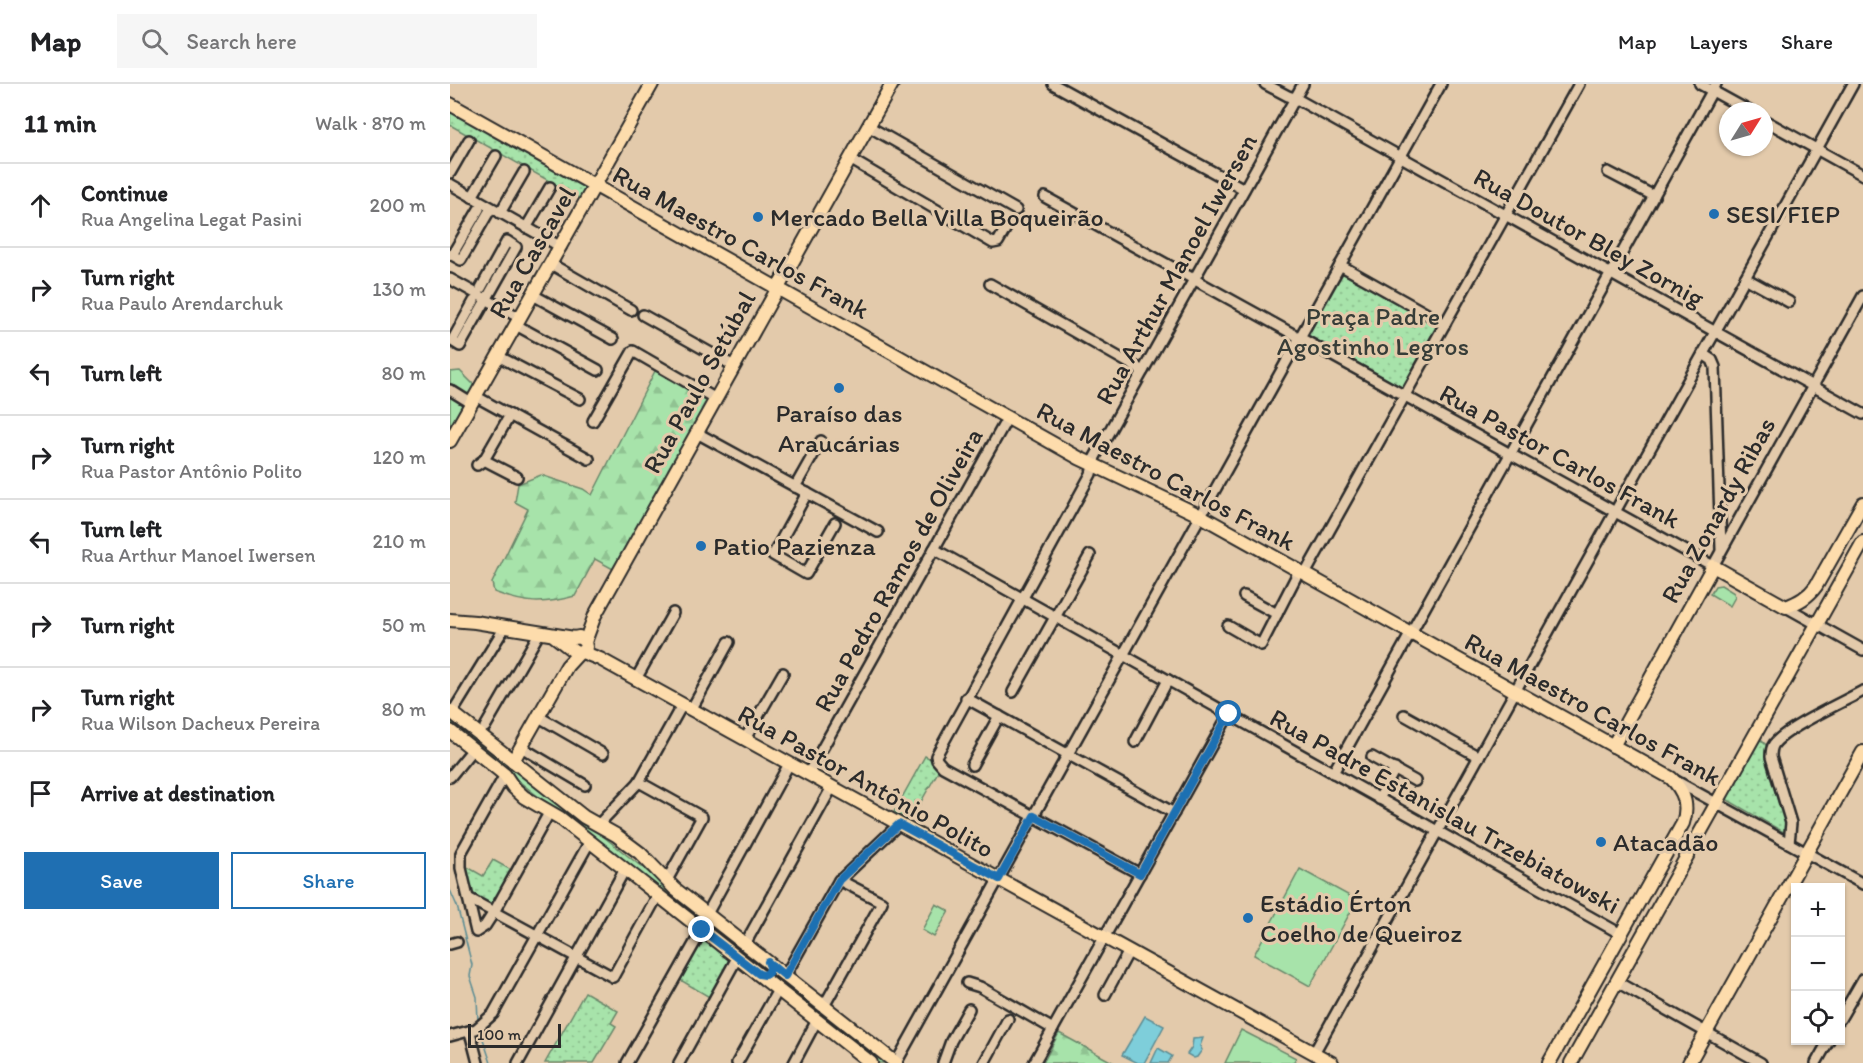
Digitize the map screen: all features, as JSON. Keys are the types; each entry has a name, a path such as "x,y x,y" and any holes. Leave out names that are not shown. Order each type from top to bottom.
{"main road":[{"name":"Rua Cascavel","path":"450,441 652,84"},
{"name":"Rua Paulo Setúbal","path":"513,761 891,84"},
{"name":"Rua Maestro Carlos Frank","path":"450,104 1093,465 1201,516 1671,778"},
{"path":"1786,606 1806,597 1816,586 1863,503"},
{"path":"1571,1063 1617,982 1713,801 1863,542"},
{"name":"Rua Pastor Carlos Frank","path":"1713,566 1786,606"},
{"name":"Rua Zonardy Ribas","path":"1612,746 1713,566"},
{"name":"Rua Pastor Antônio Polito","path":"450,620 546,634 578,647 1129,951 1312,1058 1332,1063"},
{"path":"451,712 584,817 616,835 640,853 675,889 896,1063"},
{"path":"450,731 505,775 517,791 560,818 871,1063"},
{"path":"1689,1063 1863,752"},
{"path":"1550,1063 1685,817 1686,806 1683,795 1671,778"},
{"path":"759,974 765,975 769,972 768,962"},
{"path":"843,1041 846,1032 855,1030"}],"street":[{"path":"1053,84 1244,189"},
{"name":"Rua Doutor Bley Zornig","path":"1266,84 1401,156 1863,414"},
{"name":"Rua Doutor Bley Zornig","path":"1278,84 1291,91 1295,98"},
{"name":"Rua Arthur Manoel Iwersen","path":"1034,816 943,767 937,760 937,751 1091,474 1095,457 1303,84"},
{"path":"896,1063 1441,84"},
{"path":"1228,626 1261,645 1405,396 1579,84"},
{"path":"1700,84 1714,86 1736,102"},
{"path":"1312,1058 1853,84"},
{"path":"1333,773 1714,86"},
{"path":"1773,125 1863,175"},
{"path":"868,126 1016,210"},
{"path":"450,173 469,140"},
{"path":"472,197 496,156"},
{"path":"850,159 993,243 998,242 1006,228"},
{"path":"479,209 452,255 461,260 485,219 496,210 524,171"},
{"path":"1608,172 1654,196"},
{"path":"450,184 561,247"},
{"path":"526,228 550,187"},
{"name":"Rua Pastor Carlos Frank","path":"1045,197 1713,566"},
{"path":"472,221 485,219"},
{"path":"480,301 516,247 507,242 481,288"},
{"path":"551,264 632,310"},
{"path":"1340,265 1445,324"},
{"path":"1745,278 1789,302"},
{"path":"450,279 480,301 597,370"},
{"path":"480,301 486,279"},
{"path":"990,284 1143,371"},
{"path":"533,295 613,339"},
{"name":"Rua Zonardy Ribas","path":"1713,566 1863,296"},
{"path":"643,315 734,366"},
{"path":"593,421 633,351 716,399"},
{"path":"1703,354 1712,360 1715,367 1721,552"},
{"path":"498,356 580,399"},
{"path":"450,390 510,415 589,459"},
{"path":"510,415 480,463 517,477"},
{"name":"Rua Pedro Ramos de Oliveira","path":"808,774 1008,417"},
{"path":"697,433 878,532"},
{"path":"795,487 822,441"},
{"path":"807,493 773,555 806,574 835,523"},
{"name":"Rua Padre Estanislau Trzebiatowski","path":"934,549 1621,934"},
{"path":"1013,692 1089,555"},
{"path":"1244,596 1277,614"},
{"name":"Rua Pastor Carlos Frank","path":"1786,606 1863,650"},
{"path":"636,679 673,613"},
{"path":"451,712 506,627"},
{"path":"485,727 546,634"},
{"path":"598,825 639,782 729,642"},
{"path":"745,739 783,673"},
{"path":"1135,742 1168,680"},
{"path":"1789,843 1791,823 1771,757 1771,749 1789,732 1863,691"},
{"path":"966,698 1174,813"},
{"path":"1034,1063 1229,714"},
{"path":"1404,715 1479,758"},
{"path":"972,765 999,716"},
{"path":"539,717 603,754"},
{"path":"521,747 585,784"},
{"path":"450,777 473,749"},
{"path":"1372,757 1415,781"},
{"path":"707,914 789,764"},
{"path":"1379,799 1395,769"},
{"path":"505,775 462,853 461,868 476,932 485,926 494,912 549,813"},
{"name":"Rua Maestro Carlos Frank","path":"1671,778 1863,884"},
{"path":"639,782 702,817 667,880"},
{"path":"745,944 832,787"},
{"path":"1034,816 1140,874"},
{"path":"785,976 839,880 899,824"},
{"path":"450,1036 476,1029 494,1014 590,842"},
{"path":"518,1063 625,869"},
{"path":"825,1006 882,902 839,880"},
{"path":"468,898 613,977 658,895"},
{"path":"627,1063 702,930"},
{"path":"1105,995 1129,951"},
{"path":"679,1063 737,958"},
{"path":"1845,1010 1863,979"},
{"path":"1617,982 1761,1063"},
{"path":"967,983 980,987 1053,1029"},
{"path":"737,1063 778,990"},
{"path":"943,1063 951,1041 969,1009"},
{"path":"984,1063 1008,1019"},
{"path":"794,1063 817,1020"},
{"path":"476,1029 478,1063"},
{"path":"1816,1063 1827,1045"}],"green space":[{"path":"450,111 587,189 581,199 450,125"},
{"name":"Praça Padre Agostinho Legros","path":"1342,273 1439,326 1404,389 1308,335"},
{"path":"656,369 708,401 613,569 595,559 575,596 563,599 534,602 494,592 492,583 528,509 515,502 518,484 541,475 583,489 592,495"},
{"path":"460,371 475,386 450,433 450,372"},
{"path":"1721,585 1734,593 1735,597 1730,606 1710,594 1715,586"},
{"path":"450,715 845,1028 840,1035 450,727"},
{"path":"1760,739 1768,747 1769,772 1780,808 1784,809 1788,823 1787,834 1726,799"},
{"path":"925,756 931,759 939,770 910,821 894,812"},
{"path":"493,860 513,871 493,906 471,896 464,865 483,876"},
{"path":"1300,869 1357,900 1310,986 1254,955"},
{"path":"936,904 949,911 934,937 922,930"},
{"path":"703,940 728,958 730,964 711,998 677,978 698,941"},
{"path":"585,992 618,1011 611,1023 616,1026 594,1063 545,1063"},
{"path":"1241,1030 1296,1058 1293,1063 1225,1063"},
{"path":"1059,1033 1114,1063 1043,1063"},
{"path":"851,1034 891,1063 876,1063 847,1040 847,1036"}],"water":[{"path":"1145,1016 1164,1026 1144,1063 1138,1063 1122,1055"},
{"path":"1203,1038 1200,1046 1202,1050 1197,1057 1194,1058 1187,1054 1192,1047 1193,1039"},
{"path":"1158,1048 1172,1056 1168,1063 1151,1063"}],"waterway":[{"path":"450,890 457,906 472,965 470,976 477,997 478,1023"},
{"path":"480,1030 491,1063"}],"place":[{"name":"SESI/FIEP","path":"1714,214"},
{"name":"Mercado Bella Villa Boqueirão","path":"758,217"},
{"name":"Paraíso das Araucárias","path":"839,388"},
{"name":"Patio Pazienza","path":"701,546"},
{"name":"Atacadão","path":"1601,842"},
{"name":"Estádio Érton Coelho de Queiroz","path":"1248,918"}],"route":[{"path":"702,930 759,974 765,975 769,972 768,962 785,976 839,880 899,824 999,879 1034,816 1140,874 1229,714"}]}
